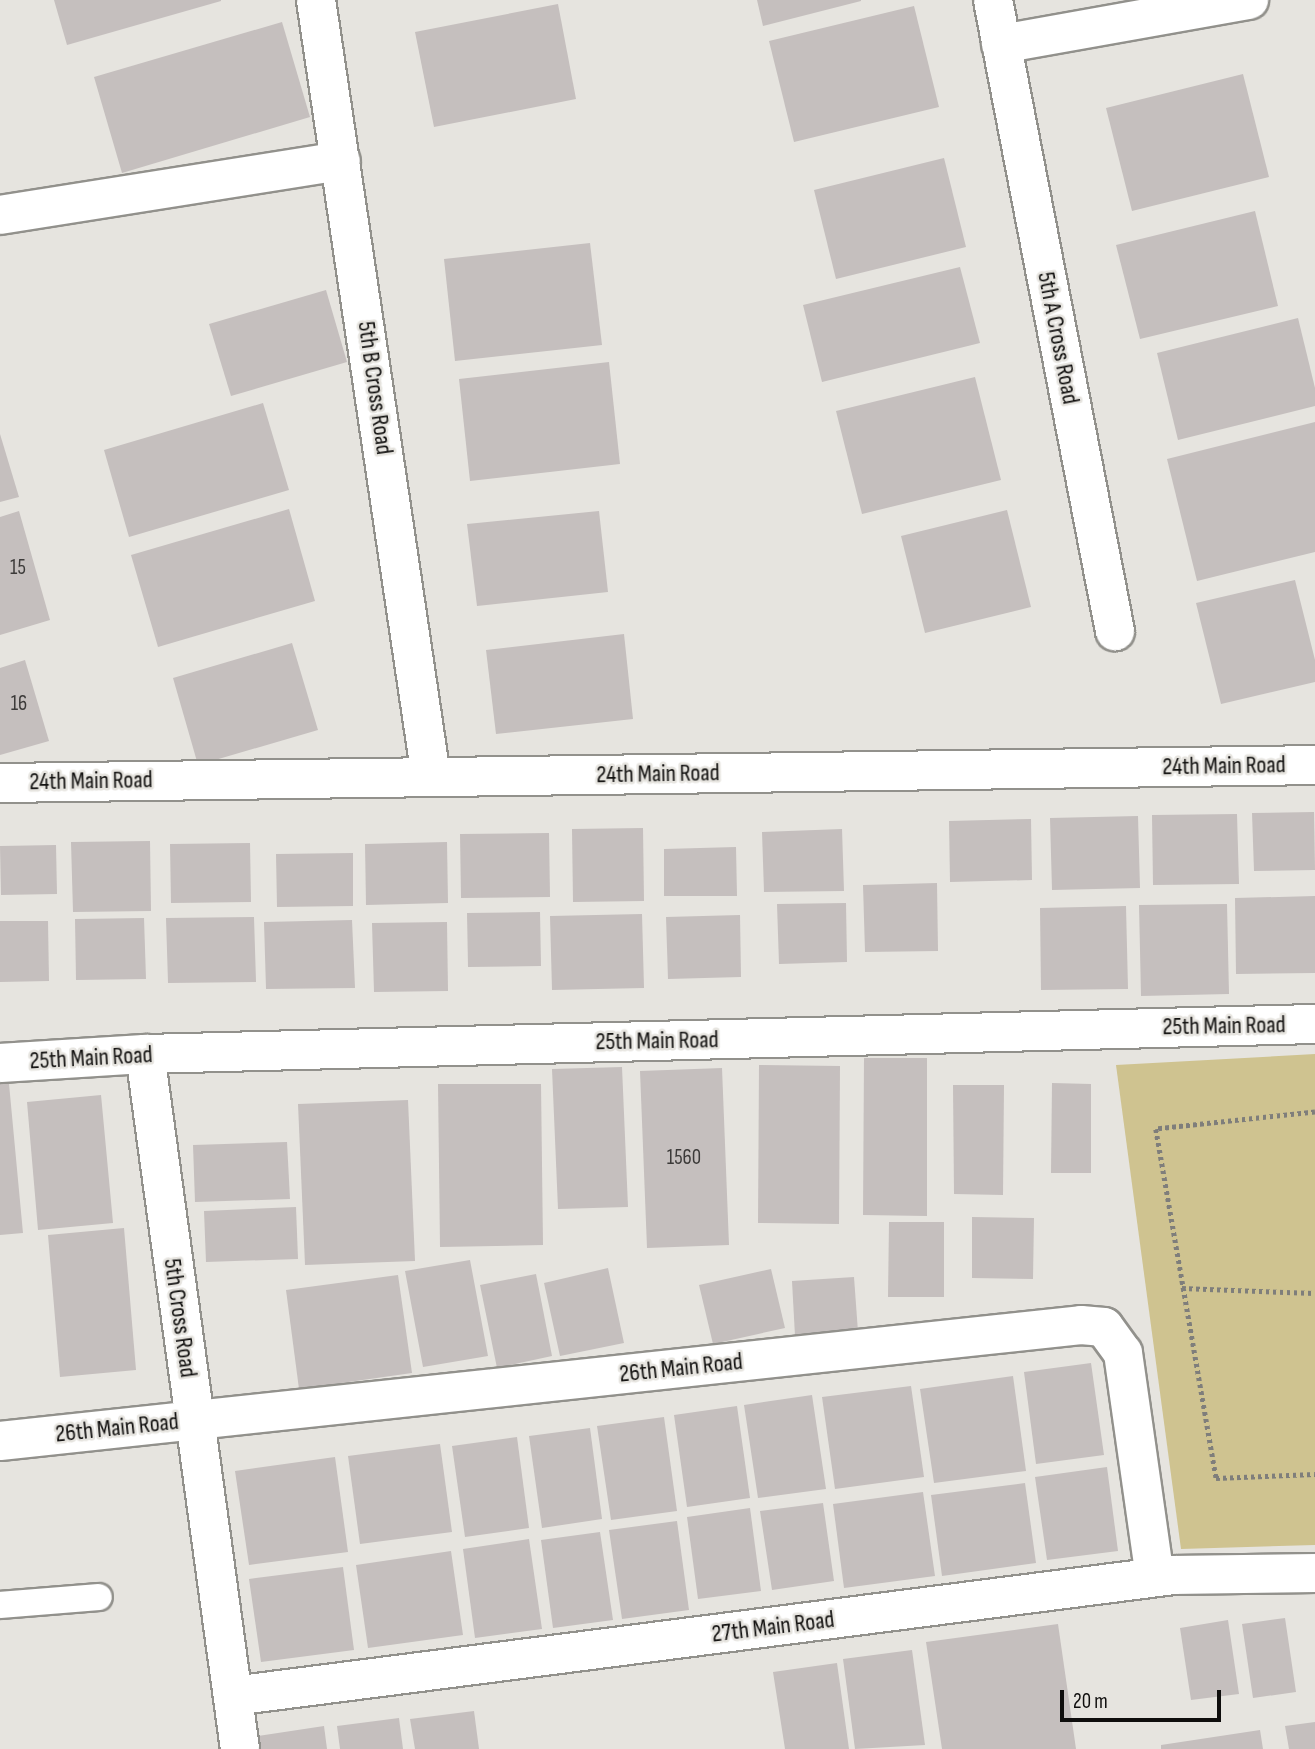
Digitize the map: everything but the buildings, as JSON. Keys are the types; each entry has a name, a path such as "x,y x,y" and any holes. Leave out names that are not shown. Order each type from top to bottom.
{"street":[{"name":"5th B Cross Road","path":"316,0 431,777"},
{"name":"5th A Cross Road","path":"993,0 1115,631"},
{"path":"1001,44 1249,0"},
{"path":"0,215 341,161"},
{"name":"24th Main Road","path":"0,783 1315,765"},
{"name":"25th Main Road","path":"0,1063 145,1054 1315,1024"},
{"name":"5th Cross Road","path":"145,1054 240,1749"},
{"name":"26th Main Road","path":"0,1441 1067,1326 1104,1327 1123,1353 1155,1577"},
{"name":"27th Main Road","path":"233,1696 1155,1577 1315,1573"}],"lane":[{"path":"0,1605 99,1597"}],"path":[{"path":"1315,1112 1156,1129 1216,1478 1315,1474"},
{"path":"1182,1288 1315,1293"}],"shaded area":[{"path":"1315,1054 1315,1545 1181,1549 1116,1065"}]}
